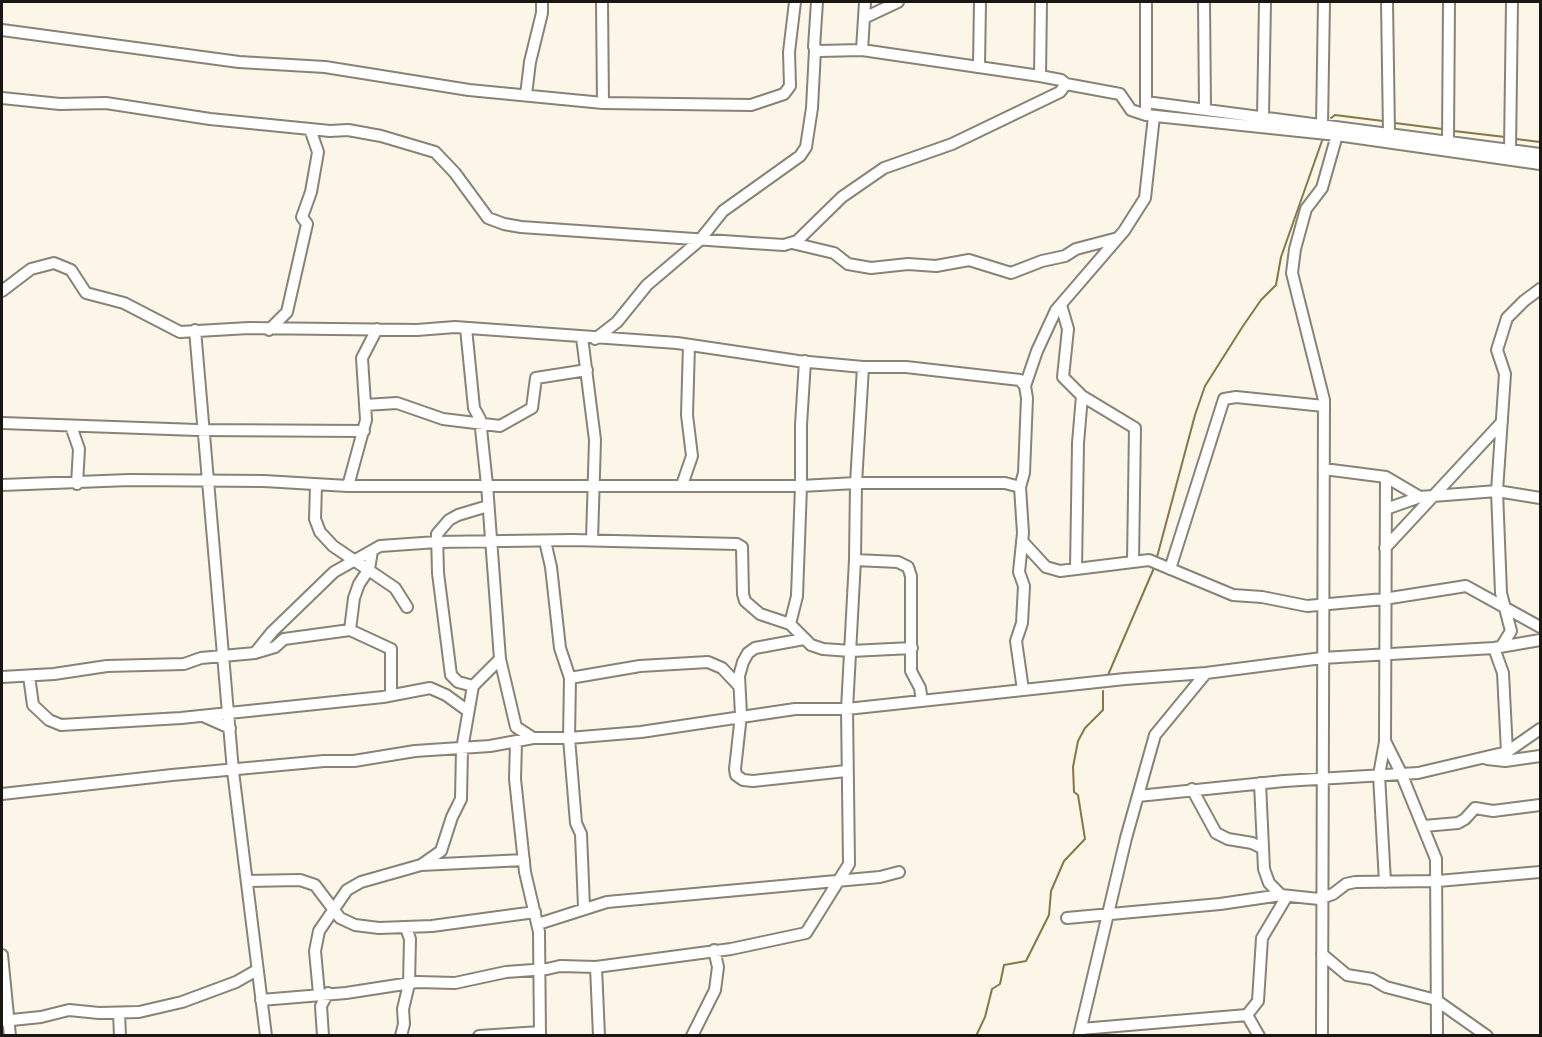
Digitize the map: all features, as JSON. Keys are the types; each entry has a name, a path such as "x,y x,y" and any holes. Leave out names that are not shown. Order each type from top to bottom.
{"street":[{"path":"526,95 530,62 542,13 542,2"},
{"path":"602,2 603,103"},
{"path":"2,30 239,62 325,67 469,90 603,103 751,105 784,94 790,86 789,52 795,2"},
{"path":"595,339 617,322 647,285 699,241 723,211 800,156 806,147 812,108 817,2"},
{"path":"862,50 865,2"},
{"path":"864,18 898,2"},
{"path":"979,66 980,2"},
{"path":"1040,76 1041,2"},
{"path":"1023,690 1016,641 1022,623 1024,586 1019,572 1022,541 1020,487 1027,431 1025,386 1037,351 1061,304 1118,238 1145,198 1150,116 1146,102 1146,2"},
{"path":"1204,2 1205,110"},
{"path":"1263,117 1265,2"},
{"path":"1322,125 1324,2"},
{"path":"1387,2 1389,134"},
{"path":"1448,141 1449,2"},
{"path":"1510,150 1512,2"},
{"path":"815,50 862,50 1061,80 1066,84 1120,94 1131,110 1150,116 1337,135 1540,164"},
{"path":"791,243 804,235 842,197 884,168 952,144 1060,92 1066,84"},
{"path":"2,98 60,104 106,103 210,119 310,129 348,130 381,136 435,152 455,173 488,218 522,227 699,241 791,243 834,253 848,264 871,268 908,264 936,266 969,260 1011,273 1042,261 1065,256 1076,249 1118,238"},
{"path":"1146,102 1540,154"},
{"path":"269,330 287,312 307,224 302,217 311,192 318,152 310,129"},
{"path":"1322,1035 1324,406 1292,273 1295,249 1306,209 1322,188 1337,135"},
{"path":"2,291 31,269 54,263 71,270 86,293 124,303 180,332 466,328 689,345 863,367 906,367 970,373 1020,380 1025,386"},
{"path":"1507,752 1503,673 1498,647 1511,631 1501,593 1497,491 1505,374 1497,350 1507,318 1524,300 1540,290"},
{"path":"1061,304 1068,329 1063,377 1082,396 1135,428 1133,561"},
{"path":"466,328 474,408 480,424 487,485 500,659 516,727 533,738"},
{"path":"348,486 364,431 362,358 377,329"},
{"path":"195,330 233,771 266,1035"},
{"path":"582,338 593,421 596,485 592,540"},
{"path":"682,485 692,456 687,415 689,345"},
{"path":"790,624 797,596 801,425 805,361"},
{"path":"261,1000 409,984 455,983 506,972 560,966 596,967 714,950 806,933 849,864 847,709 863,367"},
{"path":"365,405 397,403 443,419 501,426 532,408 536,378 587,370"},
{"path":"1076,569 1078,443 1082,396"},
{"path":"1170,569 1224,399 1236,397 1324,406"},
{"path":"1385,548 1503,422"},
{"path":"2,423 203,430 364,431"},
{"path":"71,426 79,448 77,484"},
{"path":"1324,469 1386,477 1420,497"},
{"path":"1385,882 1379,774 1385,741 1383,653 1386,477"},
{"path":"2,485 77,484 129,480 348,486 801,486 856,483 1005,483 1020,487"},
{"path":"316,485 315,519 320,532 333,546 394,588 407,607"},
{"path":"1386,509 1420,497 1497,491 1540,498"},
{"path":"473,686 458,682 451,675 441,599 437,534 449,520 489,506"},
{"path":"255,653 272,632 334,572 380,546 437,542 592,540 738,544 742,547 743,594 746,601 760,614 790,624 804,639 823,649 851,651 912,648"},
{"path":"545,541 551,567 560,648 570,678 569,738 576,823 581,834 584,907"},
{"path":"1022,541 1046,567 1060,571 1149,560 1233,595 1262,597 1307,606 1384,599 1466,586 1540,628 1521,644"},
{"path":"350,630 354,598 359,584 369,569 372,551"},
{"path":"855,560 898,562 908,567 911,576 911,671 920,687 922,701"},
{"path":"2,677 29,676 107,666 184,664 223,656 255,653 275,647 284,639 350,630 391,649 391,695"},
{"path":"804,639 755,648 742,662 739,686 741,715 736,775 743,780 846,771"},
{"path":"2,794 324,761 354,761 415,751 462,749 533,738 569,738 641,732 741,715 822,707 847,709 1206,673 1322,658 1498,647 1540,640"},
{"path":"421,865 441,851 452,817 461,799 462,749 473,686 500,659"},
{"path":"570,678 640,666 708,662 722,668 739,686"},
{"path":"1206,673 1155,735 1080,1032 1247,1015 1258,1000 1262,938 1284,895"},
{"path":"29,676 33,705 50,720 62,725 203,716 391,695 430,688 446,695 468,711"},
{"path":"203,716 230,728"},
{"path":"1138,796 1260,783 1418,773 1507,752 1540,729"},
{"path":"1385,741 1435,850 1438,881 1437,1035"},
{"path":"479,1035 540,1034 538,924 524,860 515,779 516,742"},
{"path":"1478,759 1504,761 1540,756"},
{"path":"1260,783 1262,848 1266,876 1284,895"},
{"path":"1192,789 1216,833 1228,839 1262,848"},
{"path":"1424,826 1458,823 1475,808 1493,811 1540,805"},
{"path":"323,1035 321,1006 323,994 315,951 319,931 354,885 421,865 524,860"},
{"path":"538,924 584,907 607,902 737,892 880,877 899,872"},
{"path":"1067,918 1220,904 1284,895 1322,898 1355,882 1438,881 1540,872"},
{"path":"247,881 300,880 315,885 340,918 355,925 406,928 535,912"},
{"path":"401,1035 404,1030 403,1008 409,984 410,939 406,928"},
{"path":"692,1035 715,990 718,968 714,950"},
{"path":"1322,954 1347,975 1372,979 1386,987 1436,1000 1487,1035"},
{"path":"2,955 5,1021 10,1035"},
{"path":"596,967 599,1035"},
{"path":"5,1021 41,1017 69,1010 119,1014 139,1012 182,1002 236,982 257,970"},
{"path":"119,1014 120,1035"},
{"path":"1247,1015 1259,1035"}],"waterway":[{"path":"1331,118 1335,115 1383,121"},
{"path":"1395,123 1442,129"},
{"path":"1454,131 1505,137"},
{"path":"1157,557 1205,386 1261,300 1276,285 1281,257 1323,138"},
{"path":"1516,139 1540,142"},
{"path":"1108,675 1154,568"},
{"path":"976,1036 985,1017 992,989 1000,984 1004,965 1026,961 1049,915 1051,891 1064,861 1085,839 1078,795 1074,792 1073,767 1078,741 1085,728 1103,710 1103,691"}]}
